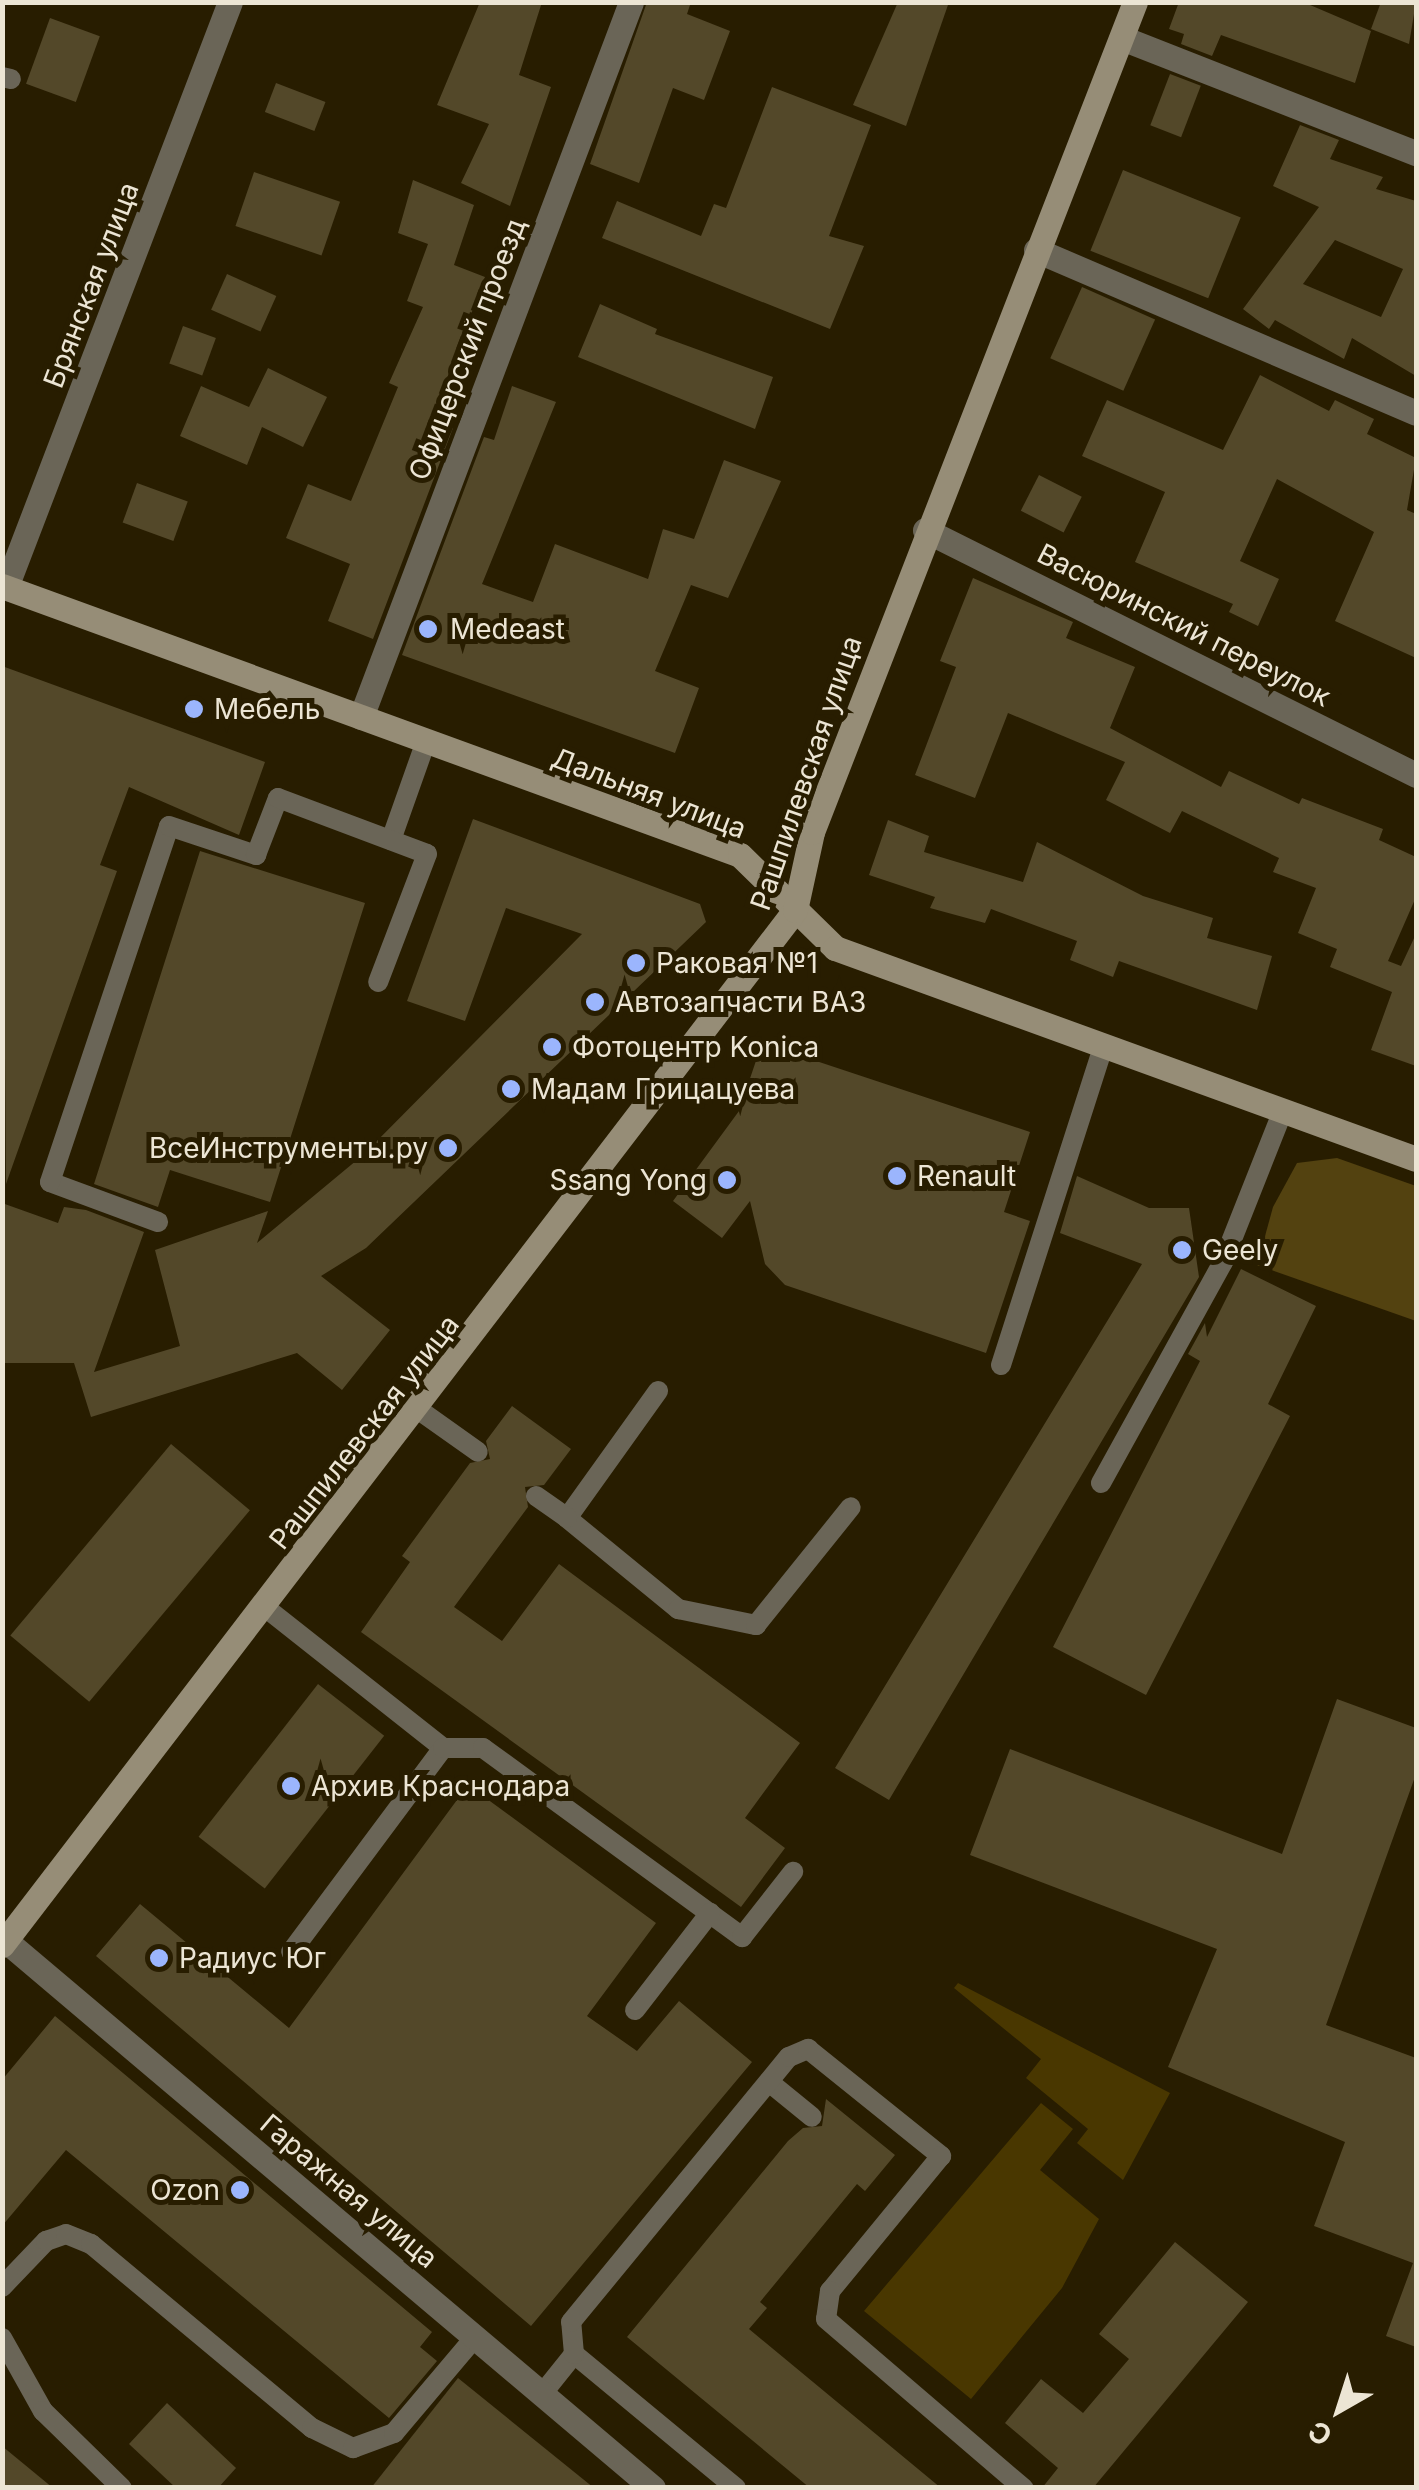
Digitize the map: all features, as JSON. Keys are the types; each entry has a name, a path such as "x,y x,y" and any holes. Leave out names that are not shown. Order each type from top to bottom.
{"street":[{"name":"Брянская улица","path":"4,587 230,2"},
{"name":"Офицерский проезд","path":"361,717 630,2"},
{"name":"Рашпилевская улица","path":"4,1943 420,1410 795,910 812,832 925,530 1135,2"},
{"path":"1122,38 1416,154"},
{"path":"1036,250 1416,413"},
{"name":"Васюринский переулок","path":"925,530 1416,774"},
{"name":"Дальняя улица","path":"4,587 740,855 835,948 1416,1160"},
{"name":"Гаражная улица","path":"4,1943 653,2488"}],"lane":[{"path":"391,840 426,741"},
{"path":"158,1222 50,1182 169,826 256,855 278,798 428,854 378,982"},
{"path":"1001,1364 1103,1048"},
{"path":"1101,1484 1223,1262 1282,1112"},
{"path":"566,1518 658,1390"},
{"path":"420,1410 478,1452"},
{"path":"536,1496 678,1610 756,1626 851,1507"},
{"path":"266,1608 443,1748 482,1748 742,1937 793,1872"},
{"path":"291,1952 443,1748"},
{"path":"635,2010 710,1913"},
{"path":"542,2394 574,2354 571,2322 769,2082 797,2050 808,2048 941,2156 830,2291 826,2319 1023,2488"},
{"path":"769,2082 812,2116"},
{"path":"2,2287 46,2241 66,2234 91,2244 312,2428 353,2448 394,2433 475,2337"},
{"path":"2,2338 42,2411 122,2488"},
{"path":"574,2354 736,2488"}],"shaded area":[{"path":"1337,1158 1416,1186 1416,1321 1257,1265 1273,1207 1297,1163"},
{"path":"958,1983 1170,2093 1123,2180 1077,2143 1088,2129 1026,2078 1041,2059 954,1988"},
{"path":"1041,2103 1073,2129 1040,2170 1099,2219 1062,2288 971,2399 864,2311"}],"building":[{"path":"480,2 542,2 519,75 551,87 510,206 461,183 489,124 437,105"},
{"path":"647,2 691,2 687,14 730,31 704,100 673,88 639,183 590,164"},
{"path":"898,2 949,2 906,126 853,105"},
{"path":"1179,2 1303,2 1371,31 1355,83 1221,35 1212,56 1181,44 1184,34 1169,29"},
{"path":"1381,2 1416,2 1409,44 1371,29"},
{"path":"50,18 100,36 76,102 26,84"},
{"path":"1170,74 1201,86 1181,137 1150,125"},
{"path":"276,83 325,102 314,131 265,112"},
{"path":"772,87 871,125 829,236 864,246 830,329 602,238 617,201 701,236 714,204 726,208"},
{"path":"1300,125 1339,140 1330,159 1383,177 1376,189 1416,201 1416,376 1352,338 1344,359 1275,320 1269,329 1243,309 1319,207 1273,186","holes":["1335,240 1403,269 1381,317 1303,284"]},
{"path":"1123,170 1241,218 1208,298 1090,251"},
{"path":"254,172 340,202 321,256 235,226"},
{"path":"413,180 474,205 454,265 485,277 431,421 453,428 373,639 328,621 350,564 286,538 308,484 351,501 398,387 389,383 423,307 407,301 428,244 398,233"},
{"path":"227,274 276,296 260,332 211,310"},
{"path":"1082,287 1155,320 1123,391 1050,358"},
{"path":"600,304 657,329 655,334 773,377 755,429 578,357"},
{"path":"183,326 216,338 202,376 169,364"},
{"path":"268,368 327,397 303,447 262,427 247,465 180,436 201,386 249,407"},
{"path":"1260,375 1329,411 1335,400 1374,419 1367,434 1416,458 1407,510 1416,514 1416,658 1335,621 1374,532 1277,479 1240,561 1279,579 1258,626 1229,612 1233,604 1135,562 1165,492 1082,456 1107,400 1223,450"},
{"path":"512,386 556,402 482,584 533,602 555,544 648,579 663,529 694,539 724,460 781,481 728,598 691,585 655,671 699,688 675,753 402,655 484,437 494,440"},
{"path":"1039,475 1082,497 1064,532 1021,511"},
{"path":"137,483 188,501 173,541 123,522"},
{"path":"973,578 1073,622 1066,638 1135,667 1110,728 1221,787 1229,771 1299,804 1302,798 1383,829 1379,840 1416,857 1416,897 1388,961 1401,966 1416,934 1416,1066 1371,1050 1392,992 1330,967 1337,949 1298,933 1316,888 1273,872 1279,858 1182,811 1170,833 1106,800 1125,762 1008,713 975,798 915,775 956,667 940,661"},
{"path":"2,666 265,762 239,835 129,787 100,865 117,871 6,1184"},
{"path":"473,819 700,904 706,922 366,1248 321,1276 390,1330 342,1390 297,1353 91,1417 74,1363 2,1363 2,1203 58,1223 64,1207 86,1210 144,1232 94,1372 180,1346 155,1250 268,1211 257,1243 363,1155 582,934 506,908 465,1021 407,1001"},
{"path":"888,820 929,836 924,852 1023,882 1037,842 1143,896 1213,918 1207,938 1272,956 1257,1010 1119,961 1113,977 1070,960 1077,941 991,909 985,923 930,908 935,897 869,875"},
{"path":"200,851 365,903 270,1202 170,1170 158,1207 94,1184"},
{"name":"Renault","path":"762,1043 1030,1132 1004,1212 1030,1221 986,1353 785,1285 765,1264 750,1201 722,1238 673,1201 739,1111"},
{"path":"1077,1176 1149,1208 1189,1208 1199,1277 889,1800 835,1768 1142,1264 1060,1233"},
{"path":"1241,1269 1316,1306 1268,1404 1290,1416 1146,1695 1053,1647 1200,1361 1188,1354 1205,1323 1207,1337"},
{"path":"512,1406 571,1449 544,1485 525,1487 528,1507 454,1607 502,1641 559,1564 800,1743 745,1818 785,1848 741,1907 361,1632 410,1562 402,1556 470,1463 490,1459 486,1441"},
{"path":"171,1444 250,1510 89,1702 10,1636"},
{"name":"Архив Краснодара","path":"318,1684 384,1736 265,1889 199,1837"},
{"path":"1337,1699 1416,1728 1416,1774 1326,2025 1416,2058 1416,2347 1386,2336 1413,2263 1314,2226 1345,2142 1168,2067 1217,1949 970,1855 1010,1749 1282,1854"},
{"path":"468,1785 656,1923 587,2016 637,2051 679,2001 752,2062 531,2326 96,1956 140,1904 289,2028"},
{"path":"55,2016 432,2332 420,2347 437,2361 389,2418 66,2150 2,2226 2,2080"},
{"path":"826,2099 895,2155 865,2191 857,2184 760,2302 767,2308 749,2329 941,2488 810,2488 627,2337 788,2141 803,2128 822,2126"},
{"path":"1175,2242 1248,2302 1093,2488 1042,2488 1058,2468 1005,2423 1041,2379 1083,2413 1129,2359 1099,2334"},
{"path":"458,2378 594,2488 371,2488"},
{"path":"167,2403 236,2468 218,2488 176,2488 129,2444"},
{"path":"2,2446 53,2488 2,2488"}],"place":[{"name":"Medeast","path":"428,629"},
{"name":"Мебель","path":"194,709"},
{"name":"Раковая №1","path":"636,963"},
{"name":"Автозапчасти ВАЗ","path":"595,1002"},
{"name":"Фотоцентр Konica","path":"552,1047"},
{"name":"Мадам Грицацуева","path":"511,1089"},
{"name":"ВсеИнструменты.ру","path":"448,1148"},
{"name":"Renault","path":"897,1176"},
{"name":"Ssang Yong","path":"727,1180"},
{"name":"Geely","path":"1182,1250"},
{"name":"Архив Краснодара","path":"291,1786"},
{"name":"Радиус Юг","path":"159,1958"},
{"name":"Ozon","path":"240,2190"}]}
